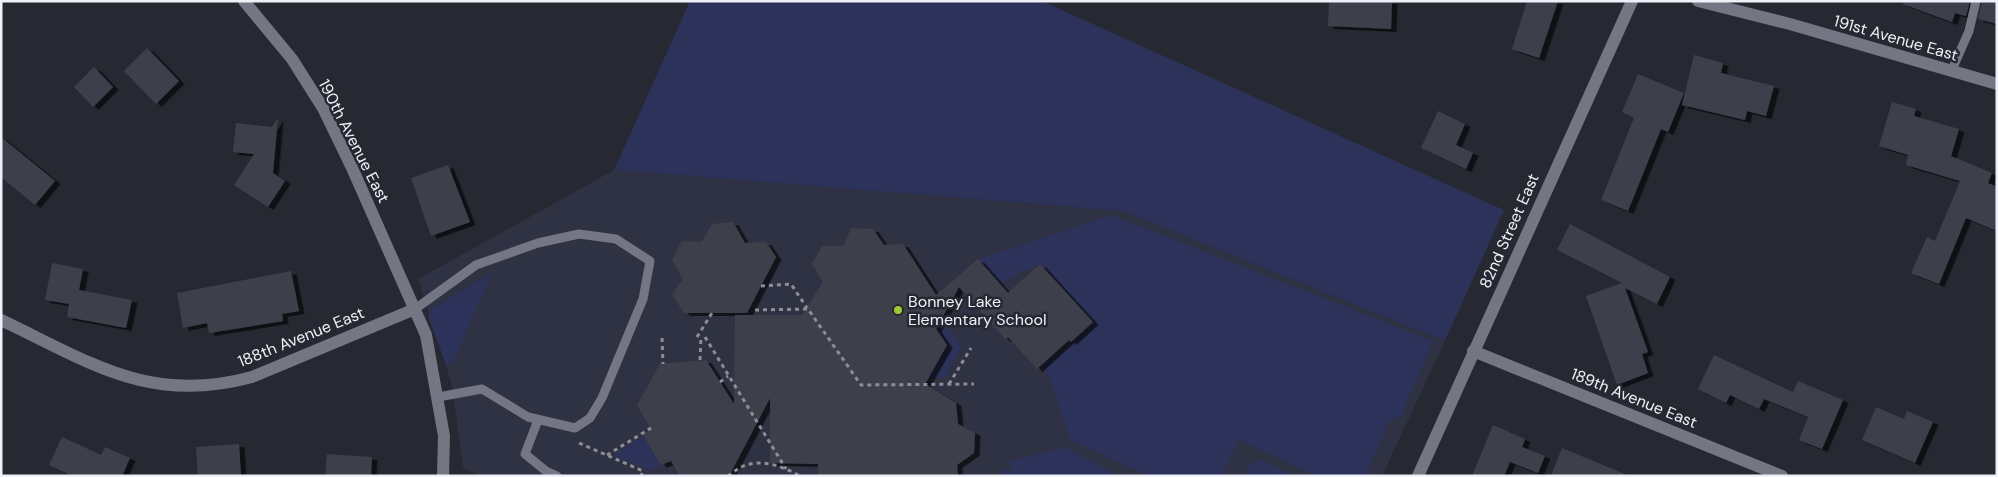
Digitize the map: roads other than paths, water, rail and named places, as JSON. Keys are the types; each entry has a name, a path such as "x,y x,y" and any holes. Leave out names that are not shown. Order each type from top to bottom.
{"street":[{"name":"190th Avenue East","path":"244,1 292,59 323,108 426,335 444,436 443,476"},
{"name":"82nd Street East","path":"1418,476 1632,1"},
{"name":"191st Avenue East","path":"1698,1 1790,24 1997,84"},
{"name":"188th Avenue East","path":"1,320 112,373 164,386 199,387 252,376 414,309"},
{"name":"189th Avenue East","path":"1473,351 1782,476"}],"lane":[{"path":"1951,72 1969,31 1976,1"},
{"path":"414,309 476,265 538,243 579,234 616,239 650,261 643,299 602,398 590,418 575,428 528,417 482,389 438,397"},
{"path":"538,420 525,454 546,471 557,476"}],"place":[{"name":"Bonney Lake Elementary School","path":"898,310"}]}
